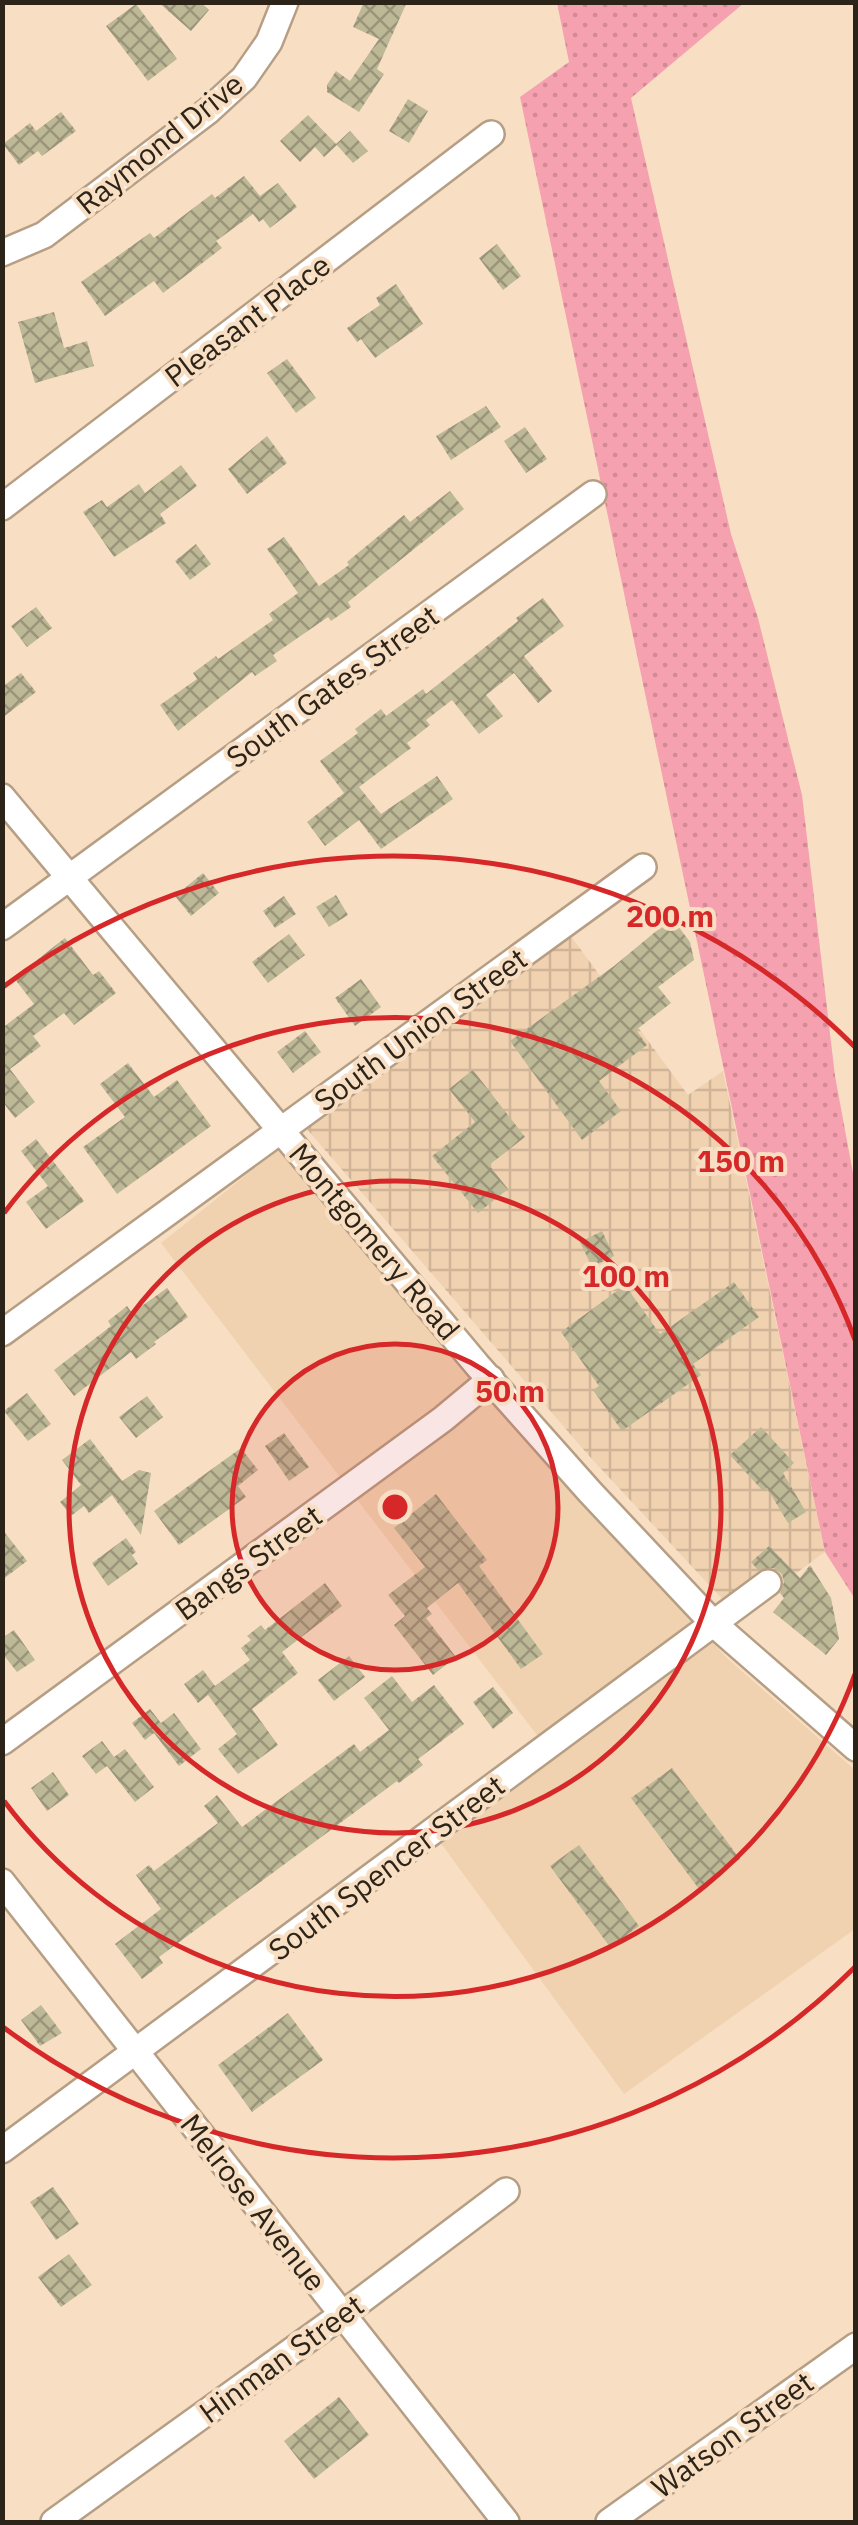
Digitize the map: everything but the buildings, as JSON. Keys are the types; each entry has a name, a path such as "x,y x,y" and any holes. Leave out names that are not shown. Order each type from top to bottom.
{"street":[{"name":"Raymond Drive","path":"2,253 44,235 208,112 244,78 269,42 285,2"},
{"name":"Pleasant Place","path":"2,506 491,134"},
{"name":"South Gates Street","path":"2,927 593,494"},
{"name":"Montgomery Road","path":"2,797 491,1380 640,1546 714,1624 856,1748"},
{"name":"South Union Street","path":"2,1333 643,867"},
{"name":"Bangs Street","path":"2,1742 491,1380"},
{"name":"South Spencer Street","path":"2,2150 768,1583"},
{"name":"Melrose Avenue","path":"2,1882 506,2522"},
{"name":"Hinman Street","path":"54,2522 506,2191"},
{"name":"Watson Street","path":"609,2522 856,2346"}],"shaded area":[{"path":"557,3 744,3 631,98 731,534 758,618 802,795 835,1076 855,1184 855,1599 825,1552 520,97 569,62"},
{"path":"570,935 688,1095 723,1071 825,1552 738,1616 590,1457 306,1128"},
{"path":"279,1149 568,1486 728,1659 855,1770 855,1929 624,2094 429,1827 543,1743 161,1243"}]}
